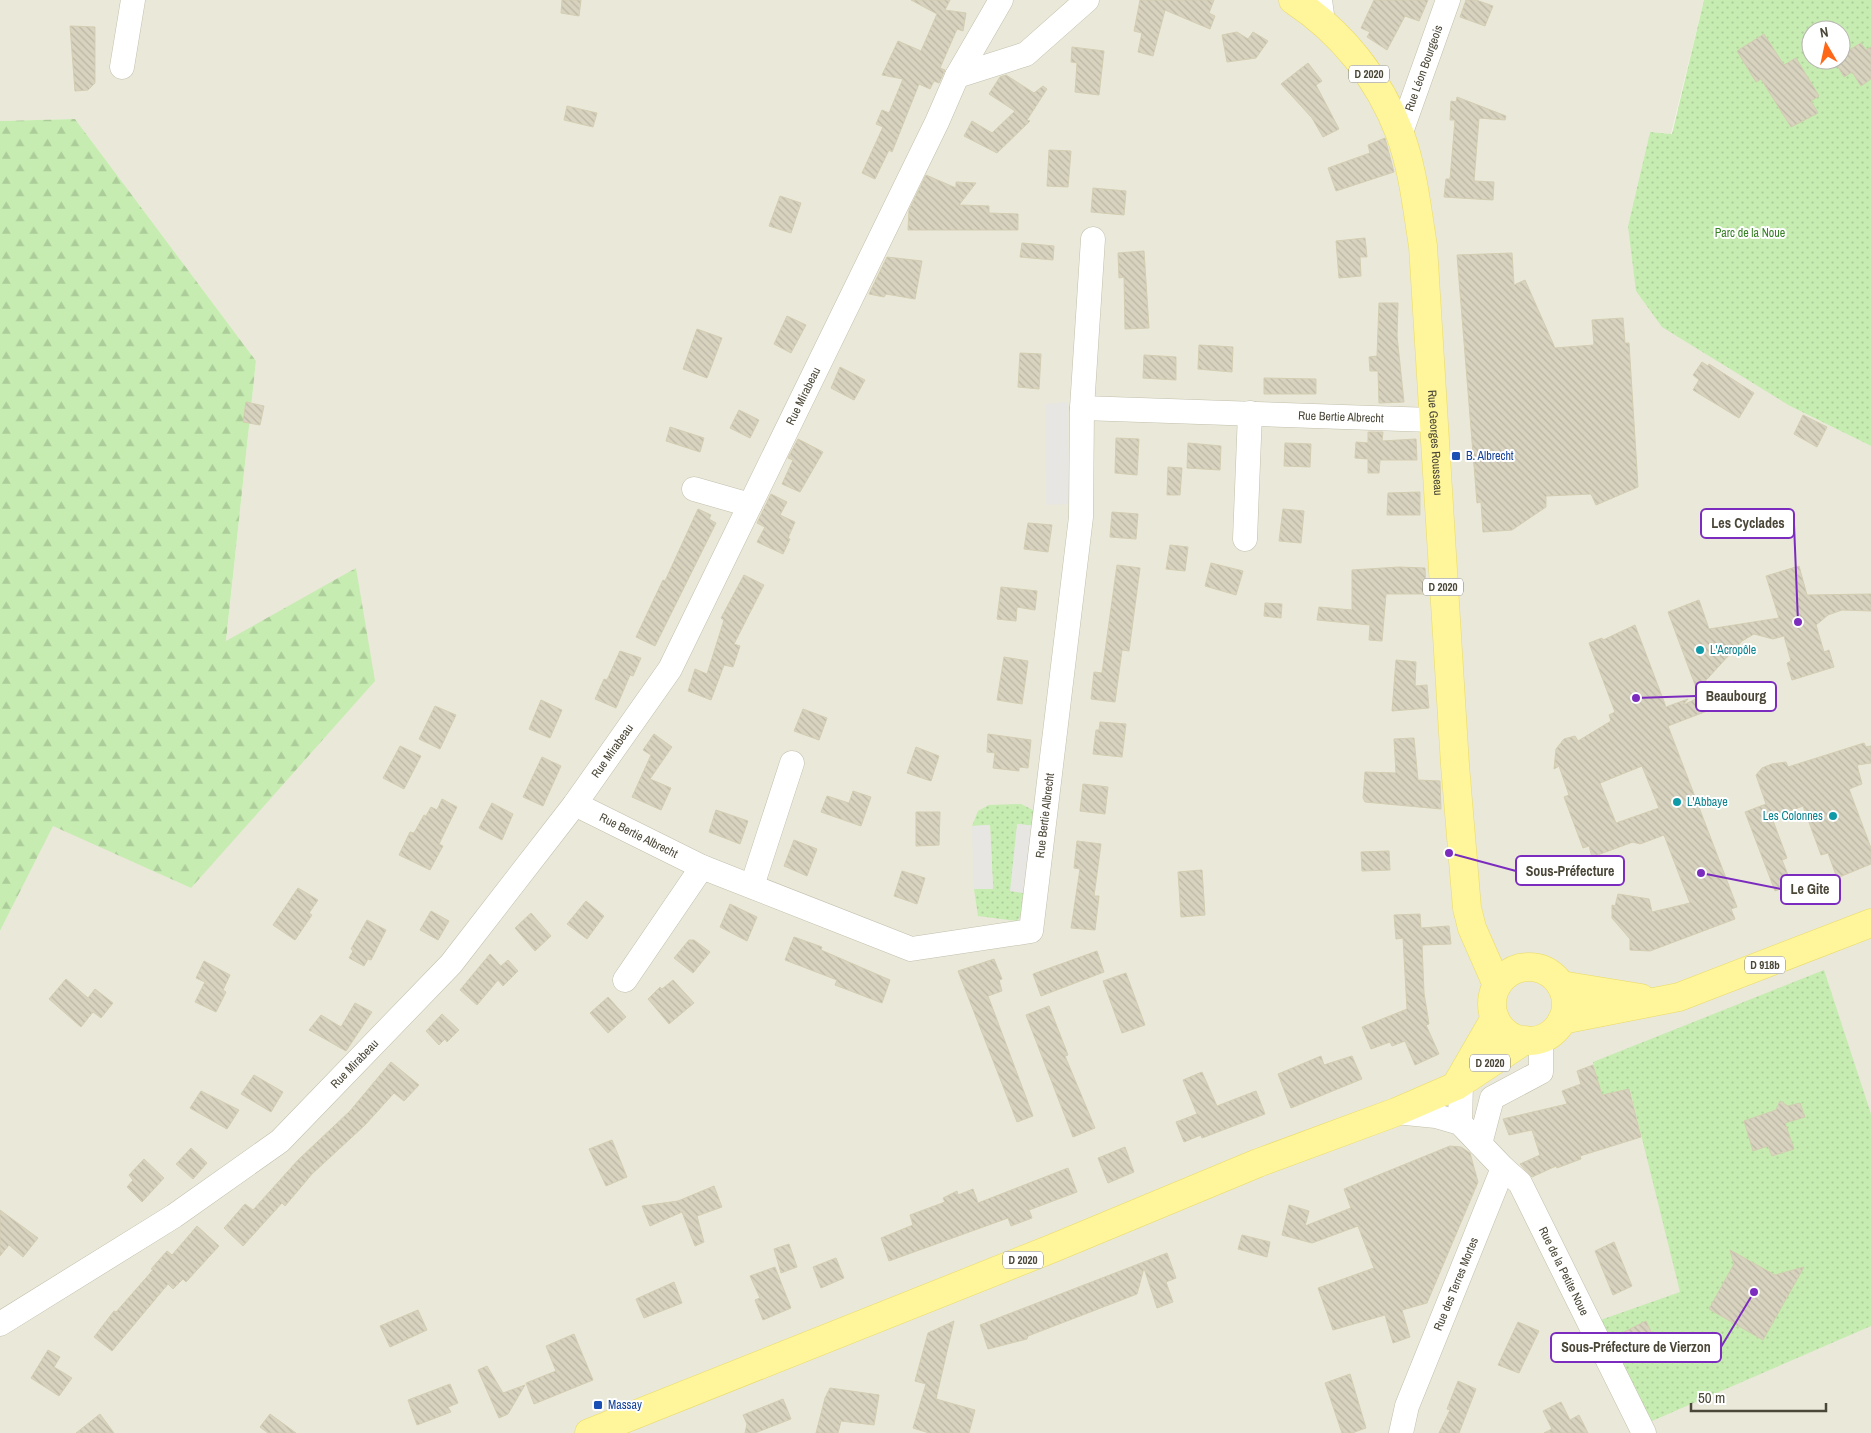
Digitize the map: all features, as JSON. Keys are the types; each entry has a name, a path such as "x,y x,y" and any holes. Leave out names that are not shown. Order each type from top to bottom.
{"main road":[{"name":"Rue Georges Rousseau","path":"1292,0 1321,11 1362,63 1383,97 1400,135 1411,175 1423,246 1432,420 1455,766 1467,908 1472,928 1497,985"},
{"name":"D 918b","path":"1562,1020 1679,997 1871,923"},
{"path":"1472,928 1524,968"},
{"path":"1524,968 1544,970 1554,976 1561,985 1565,997 1565,1009 1562,1020 1557,1028 1533,1039 1507,1033 1495,1018 1492,1001 1497,985 1504,977 1524,968"},
{"name":"D 918b","path":"1561,985 1657,1000"},
{"name":"D 2020","path":"1458,1084 1495,1018"},
{"name":"D 2020","path":"589,1433 1041,1253 1258,1163 1396,1112 1458,1084 1533,1039"}],"street":[{"path":"122,67 133,0"},
{"name":"Rue Mirabeau","path":"0,1324 174,1216 280,1141 451,964 575,804 670,669 957,76 1001,0"},
{"path":"957,76 1026,54 1087,0"},
{"name":"Rue Léon Bourgeois","path":"1400,135 1448,0"},
{"name":"Rue Bertie Albrecht","path":"575,804 702,867 911,949 1031,931 1081,517 1082,408 1093,239"},
{"name":"Rue Bertie Albrecht","path":"1082,408 1432,420"},
{"path":"1245,539 1250,413"},
{"path":"694,489 750,505"},
{"path":"752,886 792,763"},
{"path":"625,980 702,867"},
{"path":"1480,1144 1492,1098 1541,1072 1533,1039"},
{"path":"1458,1084 1460,1123"},
{"path":"1396,1112 1436,1116 1460,1123 1503,1168"},
{"name":"Rue des Terres Mortes","path":"1400,1433 1407,1406 1503,1168"},
{"name":"Rue de la Petite Noue","path":"1503,1168 1520,1183 1644,1433"}],"shaded area":[{"path":"0,0 1704,0 1671,134 1650,132 1628,226 1790,406 1871,446 1871,1433 0,1433 0,931 53,825 191,888 226,642 256,361 75,119 0,121"},
{"path":"1067,402 1070,504 1046,505 1045,404"},
{"path":"1017,824 1037,826 1029,894 1010,891"},
{"path":"990,825 993,889 974,889 972,826"}],"green space":[{"name":"Parc de la Noue","path":"1704,0 1871,0 1871,446 1790,406 1662,327 1636,291 1628,226 1650,132 1672,134"},
{"path":"75,119 256,361 226,641 356,568 375,681 191,888 53,826 0,931 0,121"},
{"path":"1021,804 1035,811 1037,826 1017,824 1025,861 1028,888 1023,912 1017,921 978,916 974,889 993,888 990,825 972,826 978,811 989,805"},
{"path":"1824,970 1871,1114 1871,1326 1645,1424 1592,1323 1680,1292 1630,1090 1601,1095 1593,1062"}],"building":[{"path":"562,0 581,0 579,16 561,13"},
{"path":"911,0 950,0 945,10 966,13 963,31 957,29 940,68 945,70 939,83 934,81 930,89 919,84 892,152 889,150 875,179 862,173 883,127 876,124 882,110 889,113 903,79 882,75 898,41 921,51 937,14"},
{"path":"1140,0 1214,0 1209,13 1215,16 1210,29 1165,10 1153,56 1138,52 1142,33 1134,31"},
{"path":"1374,0 1428,0 1419,21 1405,16 1387,50 1367,37 1370,32 1361,28"},
{"path":"1466,0 1476,0 1493,6 1485,26 1460,17"},
{"path":"70,26 95,27 95,83 88,90 75,91"},
{"path":"1237,32 1248,39 1253,32 1268,41 1256,58 1227,62 1222,35"},
{"path":"1764,34 1784,65 1796,58 1801,70 1803,70 1819,96 1811,101 1818,113 1791,127 1761,79 1756,82 1737,51"},
{"path":"1861,43 1866,50 1871,47 1871,79 1861,86 1852,72 1844,77 1840,70 1851,70 1851,49"},
{"path":"1072,47 1104,51 1099,95 1075,92 1077,63 1071,62"},
{"path":"1308,63 1322,81 1316,85 1339,129 1323,137 1312,118 1281,84"},
{"path":"1006,75 1034,93 1043,86 1047,89 1027,120 1030,121 997,153 964,136 972,121 992,133 1015,111 989,94 1000,77"},
{"path":"1457,97 1506,116 1505,120 1479,118 1474,181 1494,182 1493,200 1444,197 1446,179 1450,179 1455,120 1450,120 1451,101 1456,102"},
{"path":"567,106 597,113 593,127 564,120"},
{"path":"1385,138 1394,172 1336,191 1328,168 1370,153 1368,145"},
{"path":"1049,150 1071,151 1068,187 1047,186"},
{"path":"926,175 956,188 956,182 976,183 959,205 989,206 989,213 1018,214 1018,230 908,230 909,210"},
{"path":"1093,188 1126,191 1124,215 1091,212"},
{"path":"780,196 801,203 791,233 769,226"},
{"path":"1365,238 1367,257 1360,257 1361,276 1339,278 1336,241"},
{"path":"1022,243 1054,246 1053,260 1020,257"},
{"path":"1144,251 1149,328 1125,329 1124,277 1119,278 1118,253"},
{"path":"1512,253 1514,285 1525,280 1555,348 1594,345 1592,320 1623,318 1625,343 1629,343 1638,487 1596,505 1591,494 1546,496 1546,507 1512,530 1483,532 1481,502 1477,503 1457,255"},
{"path":"887,257 922,261 915,299 886,294 884,297 869,294"},
{"path":"1379,303 1398,303 1397,336 1404,402 1379,403 1378,371 1370,371 1369,357 1377,356"},
{"path":"787,316 806,325 791,353 774,344"},
{"path":"697,329 722,338 707,378 683,369"},
{"path":"1199,345 1233,347 1232,372 1198,369"},
{"path":"1020,353 1041,354 1039,389 1018,387"},
{"path":"1144,355 1176,357 1176,380 1143,378"},
{"path":"1702,362 1708,366 1709,364 1754,393 1739,418 1693,390 1699,380 1693,375"},
{"path":"840,367 865,380 854,400 831,388"},
{"path":"1264,378 1316,379 1316,394 1264,394"},
{"path":"246,402 264,406 260,425 243,422"},
{"path":"739,410 759,420 750,438 730,428"},
{"path":"1803,415 1827,427 1817,447 1794,434"},
{"path":"670,427 704,438 700,452 666,441"},
{"path":"1368,432 1383,432 1382,441 1416,439 1417,460 1380,460 1379,473 1368,473 1368,459 1355,458 1356,442 1368,443"},
{"path":"1116,438 1139,439 1137,475 1115,473"},
{"path":"798,439 823,452 800,492 782,484 793,460 788,458"},
{"path":"1188,443 1221,446 1220,470 1187,468"},
{"path":"1285,443 1311,444 1310,467 1284,466"},
{"path":"1168,467 1182,468 1180,495 1167,495"},
{"path":"1420,492 1420,515 1387,515 1388,493"},
{"path":"771,494 787,502 780,515 795,522 783,554 757,542 765,527 757,523"},
{"path":"698,509 711,515 709,519 716,523 655,646 636,637 663,580 665,581"},
{"path":"1283,509 1304,511 1301,543 1279,541"},
{"path":"1112,512 1138,514 1136,539 1110,537"},
{"path":"1028,523 1052,525 1048,552 1024,549"},
{"path":"1170,545 1188,547 1185,571 1166,569"},
{"path":"1211,563 1243,571 1236,595 1205,586"},
{"path":"1117,565 1140,568 1129,651 1122,650 1115,702 1091,699 1094,672 1102,673"},
{"path":"1799,566 1807,595 1871,594 1871,611 1842,610 1828,615 1816,625 1824,652 1829,650 1834,667 1792,680 1787,663 1791,661 1784,636 1773,639 1754,634 1742,641 1697,690 1668,612 1699,600 1709,629 1779,618 1766,576"},
{"path":"1399,567 1425,568 1426,594 1386,594 1382,641 1369,640 1370,625 1317,620 1319,607 1352,610 1352,570"},
{"path":"744,575 764,585 734,644 740,646 733,667 724,665 711,700 688,691 695,669 707,674 724,620 721,618"},
{"path":"1001,587 1037,591 1035,610 1017,607 1016,621 997,619"},
{"path":"1265,603 1282,604 1281,618 1264,616"},
{"path":"1635,625 1666,707 1688,699 1683,705 1735,681 1741,698 1668,726 1737,907 1731,909 1735,919 1650,951 1630,950 1630,939 1612,918 1612,905 1615,906 1618,894 1649,899 1652,912 1690,903 1664,835 1640,844 1633,842 1592,857 1589,846 1583,848 1564,797 1569,795 1559,766 1554,769 1556,749 1564,739 1575,736 1578,741 1611,721 1609,715 1615,712 1589,643 1602,638 1603,640","holes":["1642,766 1659,808 1616,823 1600,783"]},
{"path":"620,651 641,658 633,676 630,675 616,708 595,699 604,679 607,680"},
{"path":"1004,657 1028,661 1022,704 997,700"},
{"path":"1396,660 1416,662 1415,686 1427,685 1429,708 1392,711"},
{"path":"541,700 562,710 550,738 529,729"},
{"path":"435,706 456,715 440,749 419,739"},
{"path":"803,709 827,718 819,740 794,731"},
{"path":"1100,722 1126,724 1122,757 1093,754 1096,730 1099,730"},
{"path":"654,734 672,747 650,779 671,788 661,810 632,797 651,755 643,750"},
{"path":"988,734 1031,740 1028,768 1019,767 1019,771 993,768 995,753 987,752"},
{"path":"1414,738 1418,780 1440,781 1441,809 1365,802 1363,798 1365,772 1396,773 1394,739"},
{"name":"Les Colonnes","path":"1864,743 1866,747 1871,746 1871,763 1857,765 1862,784 1849,789 1871,848 1871,864 1837,878 1828,853 1821,855 1803,806 1772,818 1787,858 1782,860 1792,885 1775,891 1745,812 1766,804 1756,775 1762,768 1772,764 1786,762 1788,767"},
{"path":"400,746 421,756 404,789 383,778"},
{"path":"916,747 939,756 931,781 907,773"},
{"path":"542,757 561,766 543,806 523,797"},
{"path":"1083,784 1108,787 1105,814 1080,811"},
{"path":"853,791 871,797 861,826 821,812 827,796 849,803"},
{"path":"442,799 457,807 439,844 443,846 430,870 399,855 410,832 414,833 431,807 437,810"},
{"path":"492,803 513,814 502,840 479,828"},
{"path":"716,810 748,821 740,844 709,832"},
{"path":"916,812 940,812 939,845 916,846"},
{"path":"794,840 817,849 807,876 784,866"},
{"path":"1077,841 1101,844 1094,896 1099,896 1095,930 1071,928 1080,869 1074,868"},
{"path":"1389,851 1390,870 1362,871 1361,852"},
{"path":"1202,870 1205,915 1181,917 1178,872"},
{"path":"902,871 925,878 917,904 894,896"},
{"path":"298,888 318,900 309,913 312,915 295,940 273,925"},
{"path":"586,901 604,916 587,939 567,924"},
{"path":"730,904 757,917 747,941 720,927"},
{"path":"431,911 449,921 438,940 420,930"},
{"path":"531,913 551,936 535,951 515,928"},
{"path":"1420,914 1421,928 1449,926 1451,944 1422,945 1424,993 1429,1024 1426,1025 1439,1054 1415,1065 1405,1041 1392,1046 1390,1042 1371,1049 1362,1027 1407,1009 1403,938 1396,939 1394,915"},
{"path":"367,920 386,930 371,960 368,959 364,966 349,958 353,951 351,949"},
{"path":"794,937 822,947 821,950 890,980 882,1003 835,985 837,980 785,960"},
{"path":"689,940 694,940 710,952 693,973 674,958"},
{"path":"1097,951 1104,972 1041,996 1033,974"},
{"path":"490,954 501,966 508,960 518,971 503,986 498,980 477,1005 460,990"},
{"path":"994,959 1002,979 999,980 1002,991 988,996 1033,1116 1017,1122 958,971"},
{"path":"204,961 230,975 223,990 226,992 216,1012 195,1002 205,982 196,978"},
{"path":"1126,973 1145,1025 1122,1033 1103,981"},
{"path":"66,979 88,998 95,989 113,1003 101,1018 93,1012 81,1027 49,999"},
{"path":"673,980 694,1003 669,1024 648,999 660,987 662,989"},
{"path":"608,997 626,1017 608,1033 590,1013"},
{"path":"355,1003 372,1012 346,1051 309,1030 321,1015 341,1027"},
{"path":"1049,1006 1068,1055 1065,1056 1095,1128 1073,1137 1026,1015"},
{"path":"442,1014 459,1030 447,1042 445,1039 439,1045 426,1031"},
{"path":"1321,1056 1324,1065 1352,1056 1362,1079 1291,1108 1278,1074"},
{"path":"391,1062 419,1085 404,1101 394,1093 365,1125 312,1174 285,1206 282,1203 243,1246 224,1228 245,1204 253,1210 298,1160 350,1111"},
{"path":"1593,1065 1602,1095 1629,1089 1641,1137 1580,1156 1581,1159 1557,1168 1556,1166 1532,1177 1520,1164 1540,1155 1532,1130 1509,1135 1503,1119 1567,1104 1562,1091 1581,1084 1577,1071"},
{"path":"1202,1072 1217,1106 1256,1091 1265,1114 1202,1138 1201,1135 1184,1142 1176,1122 1197,1114 1183,1080"},
{"path":"254,1075 283,1092 271,1112 241,1094"},
{"path":"201,1091 239,1110 227,1129 190,1108"},
{"path":"1780,1101 1788,1106 1800,1103 1805,1117 1785,1123 1794,1149 1772,1156 1768,1146 1753,1151 1744,1121 1776,1110"},
{"path":"612,1140 627,1177 606,1186 589,1149"},
{"path":"1450,1146 1461,1147 1470,1153 1478,1182 1427,1303 1402,1310 1410,1337 1393,1343 1385,1315 1333,1330 1318,1288 1374,1268 1358,1226 1312,1243 1282,1235 1289,1205 1309,1211 1305,1226 1351,1208 1344,1189"},
{"path":"1125,1147 1134,1172 1108,1183 1098,1158"},
{"path":"191,1148 207,1163 193,1179 176,1164"},
{"path":"144,1159 164,1178 142,1202 127,1187 133,1180 129,1175"},
{"path":"1068,1168 1077,1192 1029,1210 1032,1218 1011,1226 1008,1218 889,1261 881,1238 913,1225 910,1215 945,1202 943,1198 957,1191 958,1195 973,1189 978,1203"},
{"path":"714,1186 722,1207 697,1216 704,1242 695,1246 682,1212 650,1226 642,1206 678,1201"},
{"path":"0,1210 38,1238 23,1257 9,1245 0,1256"},
{"path":"197,1226 219,1246 186,1282 183,1279 173,1289 168,1284 112,1351 94,1337 114,1311 116,1312 153,1270 151,1269 167,1251 172,1255"},
{"path":"1242,1235 1270,1242 1267,1257 1238,1249"},
{"path":"1614,1242 1632,1286 1613,1295 1595,1251"},
{"path":"789,1244 797,1267 781,1273 774,1249"},
{"path":"1730,1250 1775,1275 1804,1267 1763,1340 1709,1309 1734,1264"},
{"path":"1167,1253 1176,1278 1166,1282 1173,1302 1157,1308 1144,1268 1137,1294 1028,1336 1027,1339 988,1349 980,1325"},
{"path":"836,1258 844,1278 821,1288 813,1267"},
{"path":"775,1267 791,1308 763,1320 755,1300 760,1298 750,1276"},
{"path":"674,1282 682,1303 644,1318 636,1299"},
{"path":"418,1310 427,1330 390,1347 380,1326"},
{"path":"954,1321 936,1399 975,1410 969,1433 929,1433 913,1428 926,1384 915,1381 928,1333"},
{"path":"1646,1321 1655,1340 1621,1356 1612,1338"},
{"path":"1518,1322 1539,1331 1519,1373 1498,1365"},
{"path":"574,1334 593,1380 534,1404 526,1383 556,1371 546,1346"},
{"path":"48,1350 60,1357 54,1367 72,1378 59,1396 31,1378"},
{"path":"487,1366 503,1393 525,1385 508,1414 499,1418 478,1370"},
{"path":"1350,1374 1366,1428 1352,1433 1342,1433 1325,1383"},
{"path":"1458,1381 1476,1389 1459,1433 1439,1433 1450,1410 1447,1409"},
{"path":"450,1384 458,1403 448,1407 451,1412 417,1425 408,1400"},
{"path":"830,1388 879,1395 874,1425 841,1421 838,1433 816,1433 825,1398"},
{"path":"783,1399 791,1419 755,1433 745,1433 747,1424 743,1415"},
{"path":"1561,1402 1570,1420 1579,1415 1588,1433 1544,1433 1552,1429 1543,1411"},
{"path":"100,1414 114,1433 76,1433"},
{"path":"270,1414 296,1433 268,1433 260,1427"}],"place":[{"name":"B. Albrecht","path":"1456,456"},
{"name":"Les Cyclades","path":"1798,622"},
{"name":"L'Acropôle","path":"1700,650"},
{"name":"Beaubourg","path":"1636,698"},
{"name":"L'Abbaye","path":"1677,802"},
{"name":"Les Colonnes","path":"1833,816"},
{"name":"Sous-Préfecture","path":"1449,853"},
{"name":"Le Gite","path":"1701,873"},
{"name":"Sous-Préfecture de Vierzon","path":"1754,1292"},
{"name":"Massay","path":"598,1405"}]}
